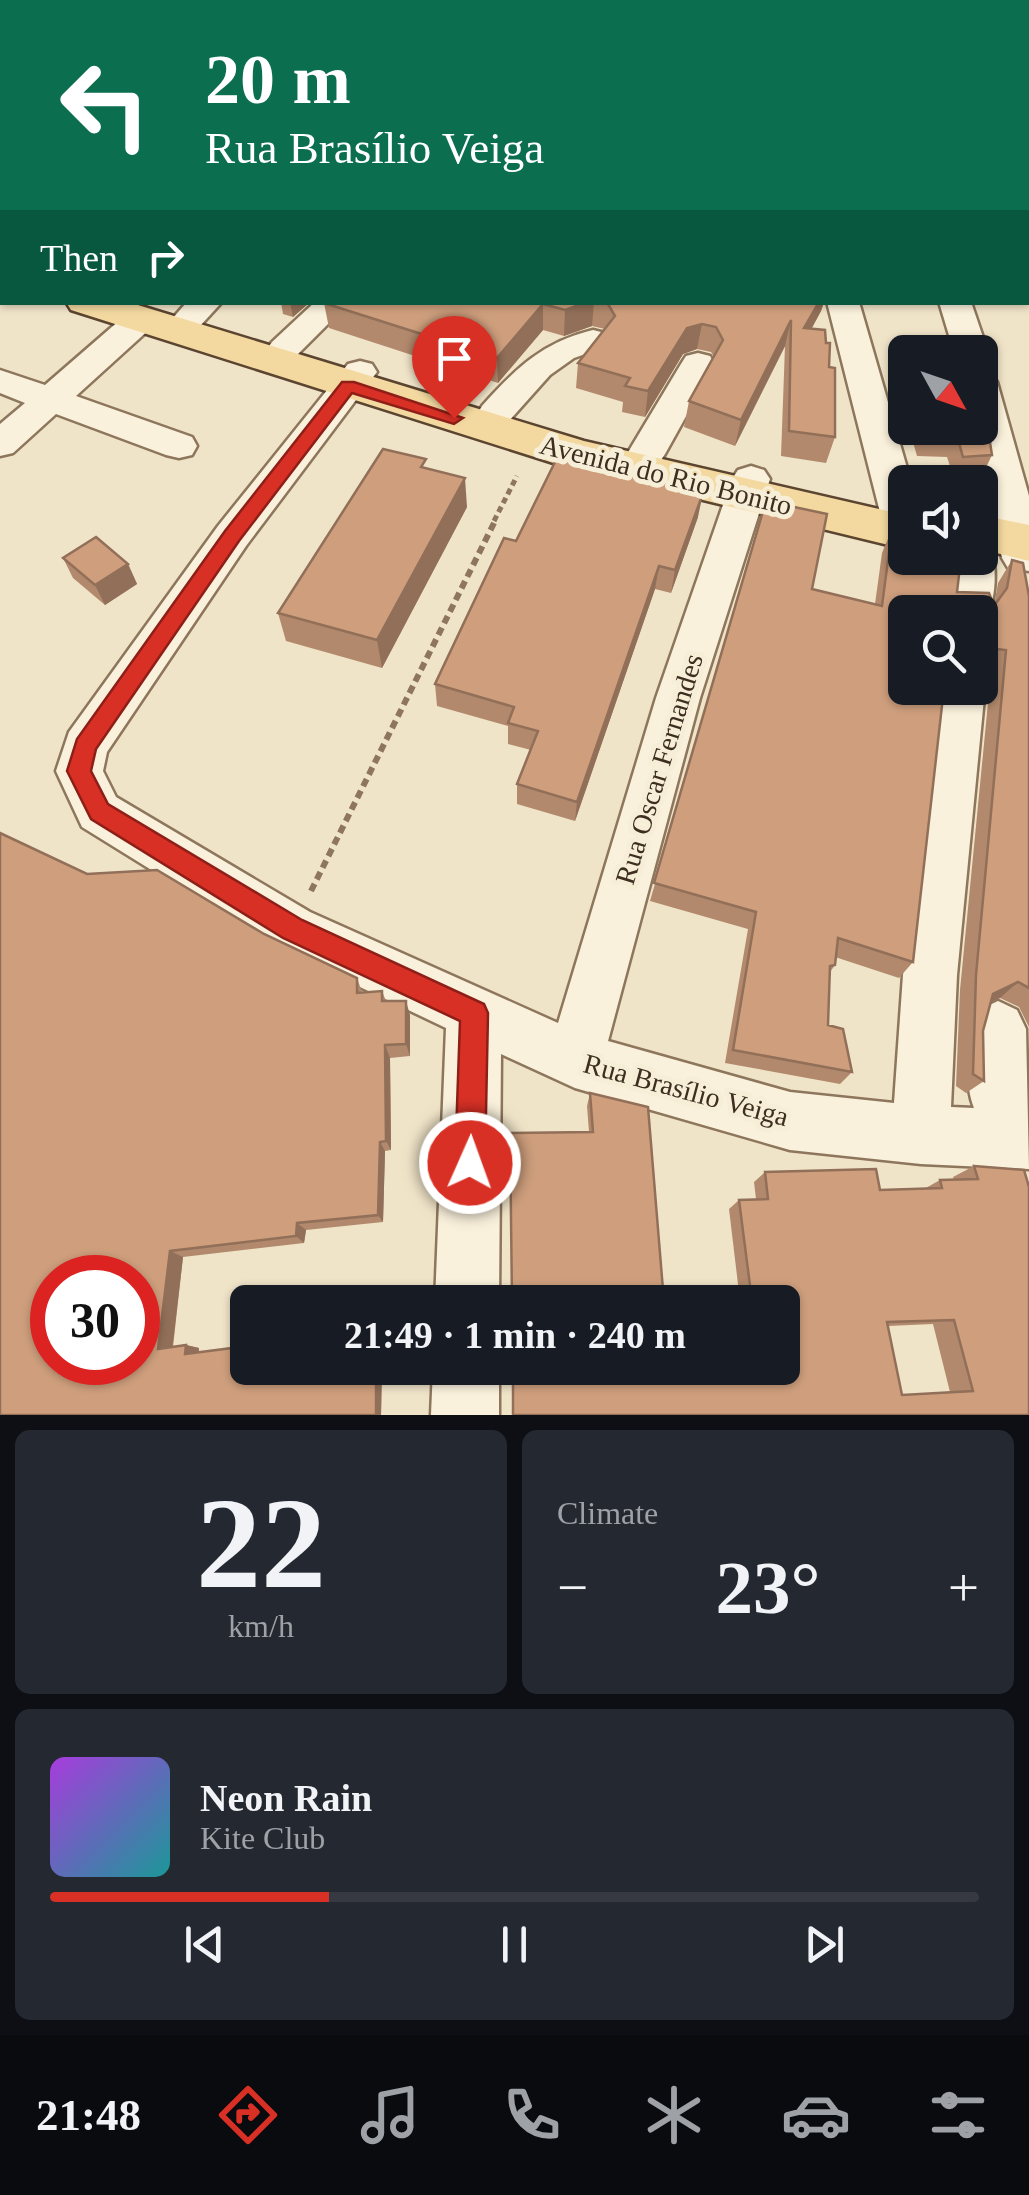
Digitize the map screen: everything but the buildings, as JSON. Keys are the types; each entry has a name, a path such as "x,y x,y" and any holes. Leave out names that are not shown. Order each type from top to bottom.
{"main road":[{"name":"Avenida do Rio Bonito","path":"103,305 137,311 354,379 579,455 888,517"},
{"name":"Avenida do Rio Bonito","path":"137,311 197,311 354,379 646,454 748,488"}],"street":[{"path":"284,349 331,305"},
{"path":"844,305 889,465"},
{"path":"956,305 965,335"},
{"path":"0,444 137,311"},
{"path":"495,414 548,356 568,345 594,340"},
{"path":"646,454 698,364"},
{"name":"Rua Brasílio Veiga","path":"354,379 232,536 85,746 79,771 99,812 292,929 575,1060 790,1121 921,1135 1023,1140"},
{"path":"0,381 179,446"},
{"path":"979,595 1005,548 998,439"},
{"name":"Rua Oscar Fernandes","path":"575,1060 678,698 748,488"},
{"path":"921,1135 930,975 961,705"},
{"path":"467,1285 474,1013"},
{"path":"998,1029 998,1096 1023,1140"},
{"path":"465,1415 466,1385"}],"path":[{"path":"292,929 517,476"}],"route":[{"path":"454,418 348,386 232,536 85,746 79,771 99,812 292,929 474,1013 470,1163"}]}
